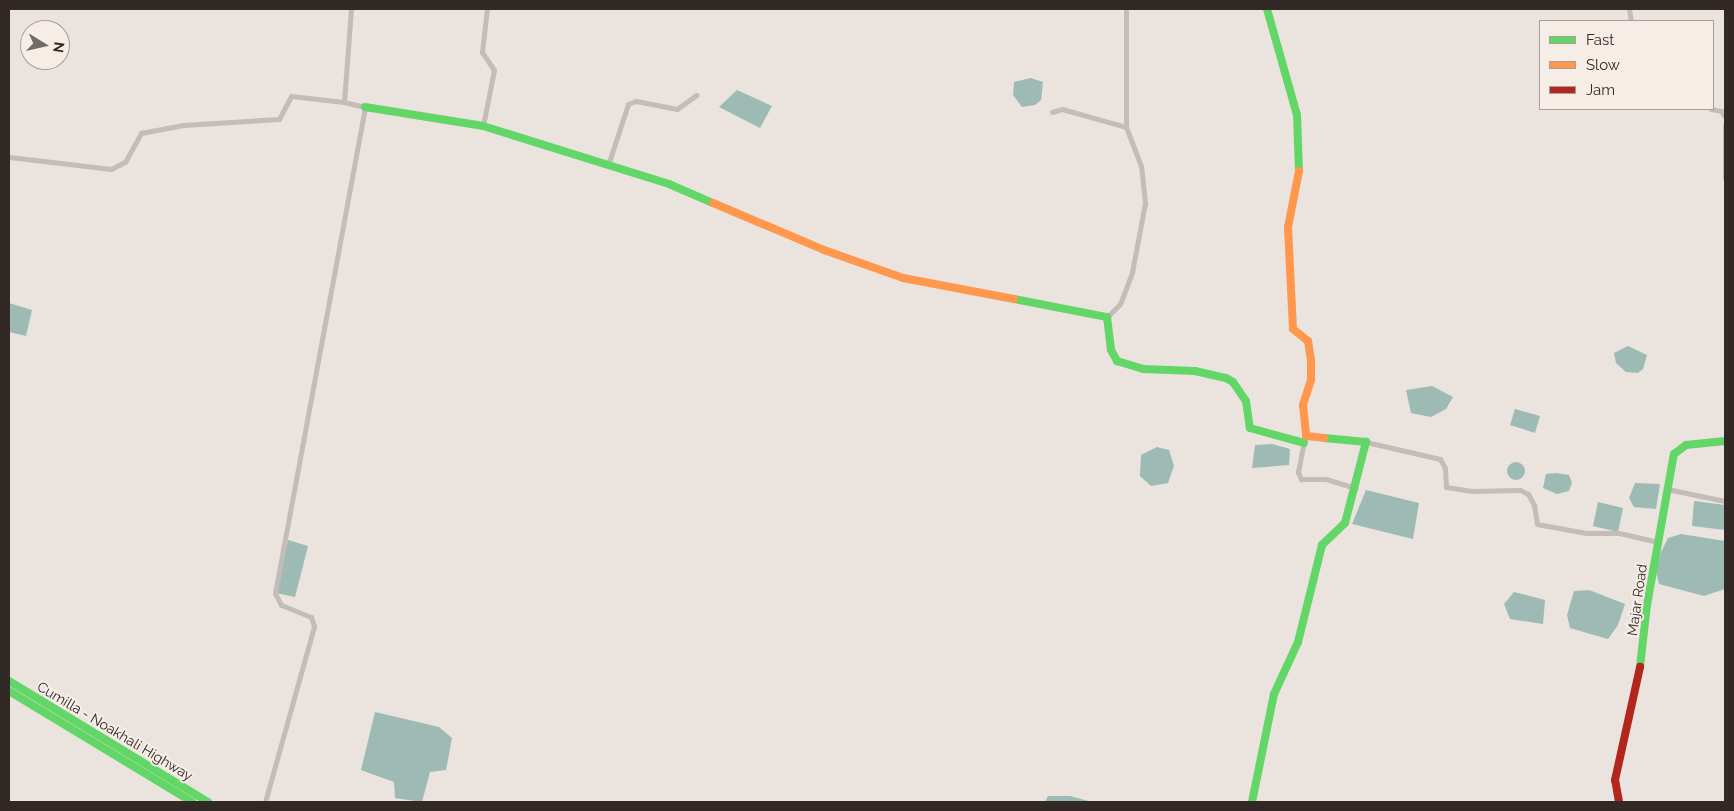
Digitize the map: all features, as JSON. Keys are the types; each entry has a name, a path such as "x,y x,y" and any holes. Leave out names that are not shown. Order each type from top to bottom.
{"street":[{"path":"344,102 351,9"},
{"path":"483,126 494,70 482,52 487,9"},
{"path":"1107,317 1120,304 1132,272 1145,203 1141,166 1126,127 1126,9"},
{"path":"1267,9 1297,115 1299,134 1300,163 1288,227 1288,246 1292,258 1293,329 1308,341 1311,360 1310,380 1302,410 1305,439 1298,472 1301,479 1326,479 1356,488"},
{"path":"608,165 628,104 636,101 681,109 696,95"},
{"path":"9,158 111,168 125,162 141,133 183,125 279,118 291,96 344,102 483,126 669,184 798,240 903,278 1107,317"},
{"path":"265,802 314,626 311,617 281,605 275,593 365,107"},
{"path":"1052,112 1062,109 1126,127"},
{"path":"1714,110 1722,112 1725,117"},
{"path":"1725,124 1725,178"},
{"path":"1107,317 1111,350 1117,361 1143,369 1195,371 1226,378 1233,382 1246,401 1250,428 1305,439 1366,442 1440,459 1445,468 1446,487 1472,491 1520,490 1528,494 1534,505 1538,524 1586,534 1619,533 1658,542"},
{"name":"Majar Road","path":"1619,802 1615,780 1640,670 1666,489 1678,448 1725,441"},
{"path":"1252,802 1264,755 1274,694 1298,642 1322,546 1329,535 1341,529 1345,523 1356,488 1366,442"},
{"path":"1666,489 1725,500"},
{"name":"Cumilla - Noakhali Highway","path":"9,681 179,790 208,802"},
{"path":"9,691 179,790 192,802"}],"water":[{"path":"1031,78 1043,82 1041,100 1035,105 1022,107 1013,95 1014,82"},
{"path":"737,90 772,106 760,128 719,107"},
{"path":"9,303 32,310 26,336 9,332"},
{"path":"1628,346 1647,355 1643,369 1638,373 1626,372 1616,363 1614,353"},
{"path":"1432,386 1453,397 1446,409 1431,417 1411,413 1406,390"},
{"path":"1515,409 1540,416 1535,433 1510,425"},
{"path":"1272,444 1290,449 1289,465 1252,468 1255,445"},
{"path":"1157,447 1169,450 1174,466 1168,483 1151,486 1140,476 1141,455"},
{"path":"1512,462 1520,462 1525,467 1523,478 1512,480 1507,475 1507,467"},
{"path":"1546,474 1569,475 1572,483 1569,491 1557,494 1543,488"},
{"path":"1635,483 1660,484 1656,509 1634,507 1629,498"},
{"path":"1366,490 1419,503 1413,539 1352,524"},
{"path":"1694,501 1725,505 1725,530 1692,526"},
{"path":"1598,502 1623,508 1618,532 1593,526"},
{"path":"1681,534 1725,541 1725,589 1704,596 1659,584 1656,571 1661,552 1668,538"},
{"path":"288,540 308,546 295,597 276,593"},
{"path":"1589,590 1625,604 1618,625 1608,639 1570,628 1567,615 1574,591"},
{"path":"1514,592 1545,600 1543,624 1510,619 1504,604"},
{"path":"375,712 439,727 452,738 446,770 430,772 422,802 395,798 394,782 361,770"},
{"path":"1048,796 1070,796 1092,802 1045,802"}],"traffic: fast":[{"path":"1267,9 1297,115 1299,171"},
{"path":"365,107 483,126 669,184 713,203"},
{"path":"1014,299 1107,317 1111,350 1117,361 1143,369 1195,371 1226,378 1233,382 1246,401 1250,428 1304,443"},
{"path":"1252,802 1274,694 1298,642 1322,545 1345,523 1366,442 1324,438"},
{"path":"1640,667 1647,605 1674,454 1686,445 1725,441"},
{"path":"9,681 208,802"},
{"path":"9,691 192,802"}],"traffic: slow":[{"path":"1299,171 1288,227 1293,329 1308,341 1311,360 1311,380 1303,405 1306,436 1324,438"},
{"path":"713,203 824,250 903,278 1014,299"}],"traffic: jam":[{"path":"1619,802 1615,780 1640,667"}]}
